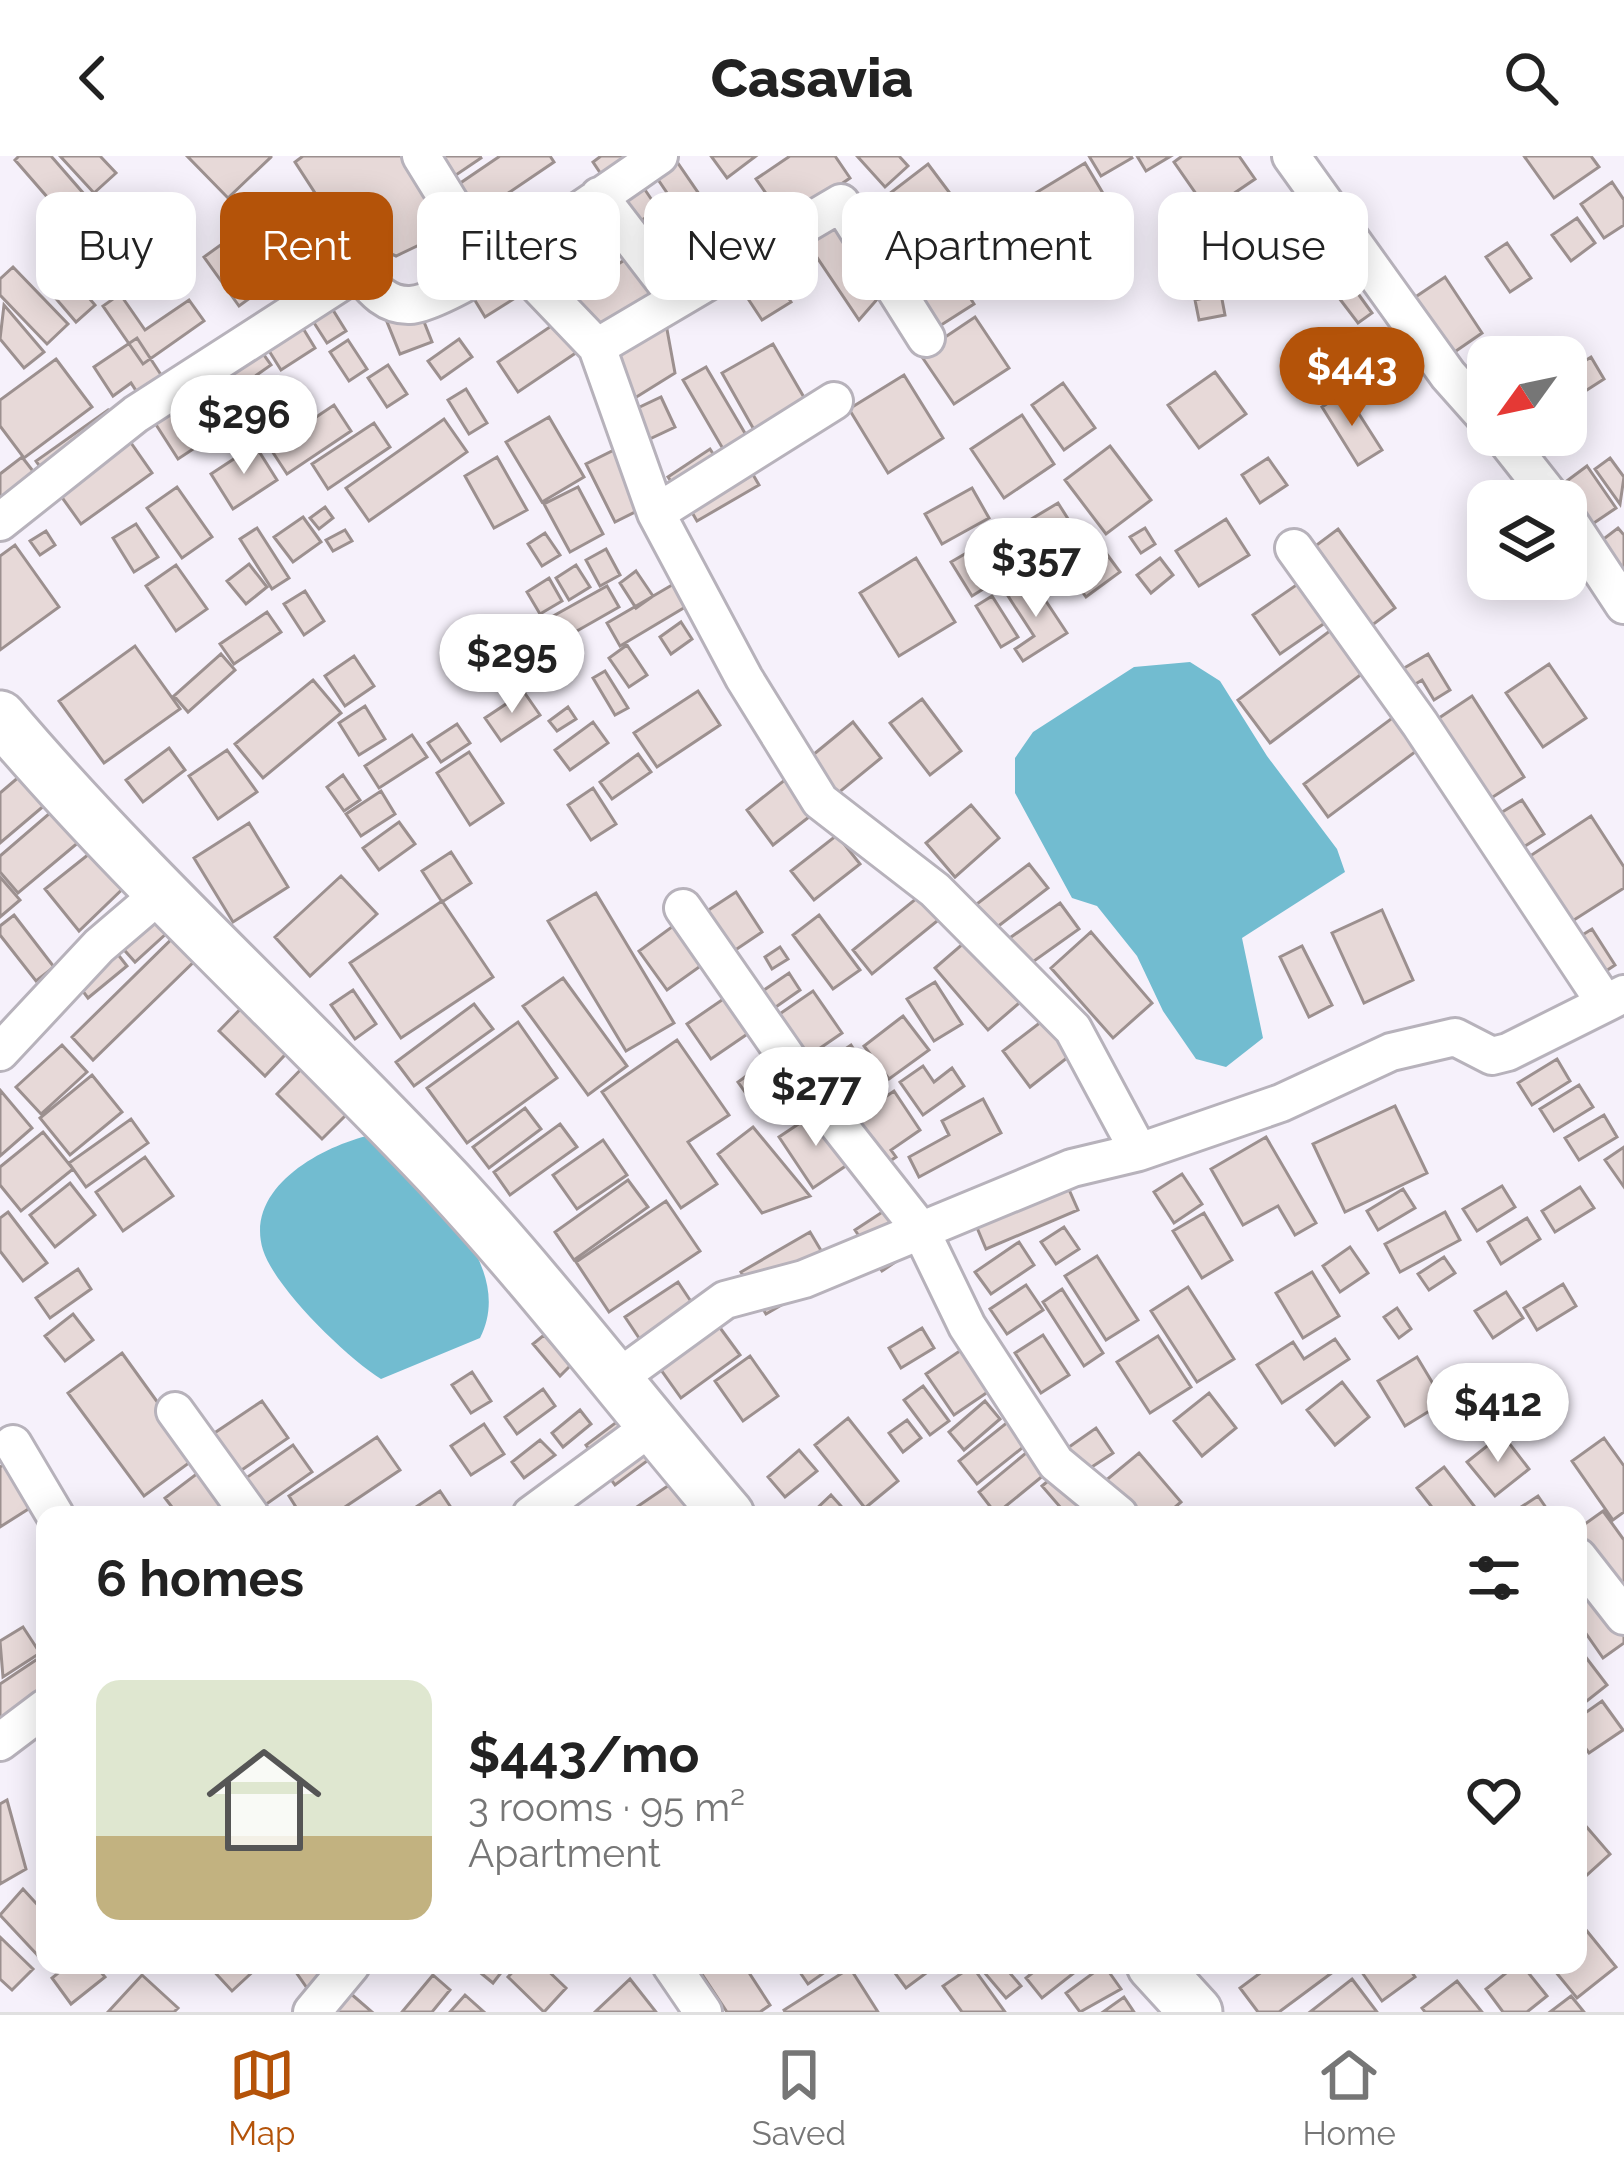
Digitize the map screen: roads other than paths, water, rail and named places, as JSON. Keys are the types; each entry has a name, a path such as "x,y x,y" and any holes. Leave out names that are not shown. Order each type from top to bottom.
{"street":[{"path":"421,156 448,192"},
{"path":"605,192 659,156"},
{"path":"1291,156 1467,396"},
{"path":"818,217 841,203 926,338"},
{"path":"620,223 644,255"},
{"path":"0,522 136,414 358,271 391,302 413,305 423,300"},
{"path":"543,300 597,347 656,513 744,678 820,801 935,890 1073,1029 1139,1152"},
{"path":"597,347 676,300"},
{"path":"656,513 834,401"},
{"path":"1519,456 1537,480"},
{"path":"619,1378 725,1300 804,1280 1072,1168 1139,1152 1282,1103 1391,1052 1456,1037 1492,1056 1614,998 1294,548"},
{"path":"1587,549 1624,604"},
{"path":"0,717 161,893 448,1184 619,1378 652,1426 720,1506"},
{"path":"0,1052 99,946 161,893"},
{"path":"683,908 799,1075 920,1228 967,1326 1056,1463 1108,1506"},
{"path":"175,1411 244,1506"},
{"path":"543,1506 652,1426"},
{"path":"13,1444 50,1506"},
{"path":"1587,1569 1624,1616"},
{"path":"0,1742 36,1715"},
{"path":"311,2012 343,1974"},
{"path":"677,1974 703,2012"},
{"path":"1161,1974 1196,2012"}],"water":[{"path":"1190,662 1220,681 1267,756 1337,849 1345,872 1242,938 1263,1038 1226,1067 1196,1059 1163,1011 1137,956 1097,906 1072,898 1015,793 1015,758 1033,732 1134,667"},
{"path":"380,1133 460,1228 486,1282 488,1310 480,1338 381,1379 332,1339 297,1302 270,1266 260,1227 266,1206 295,1170 337,1146"}]}
